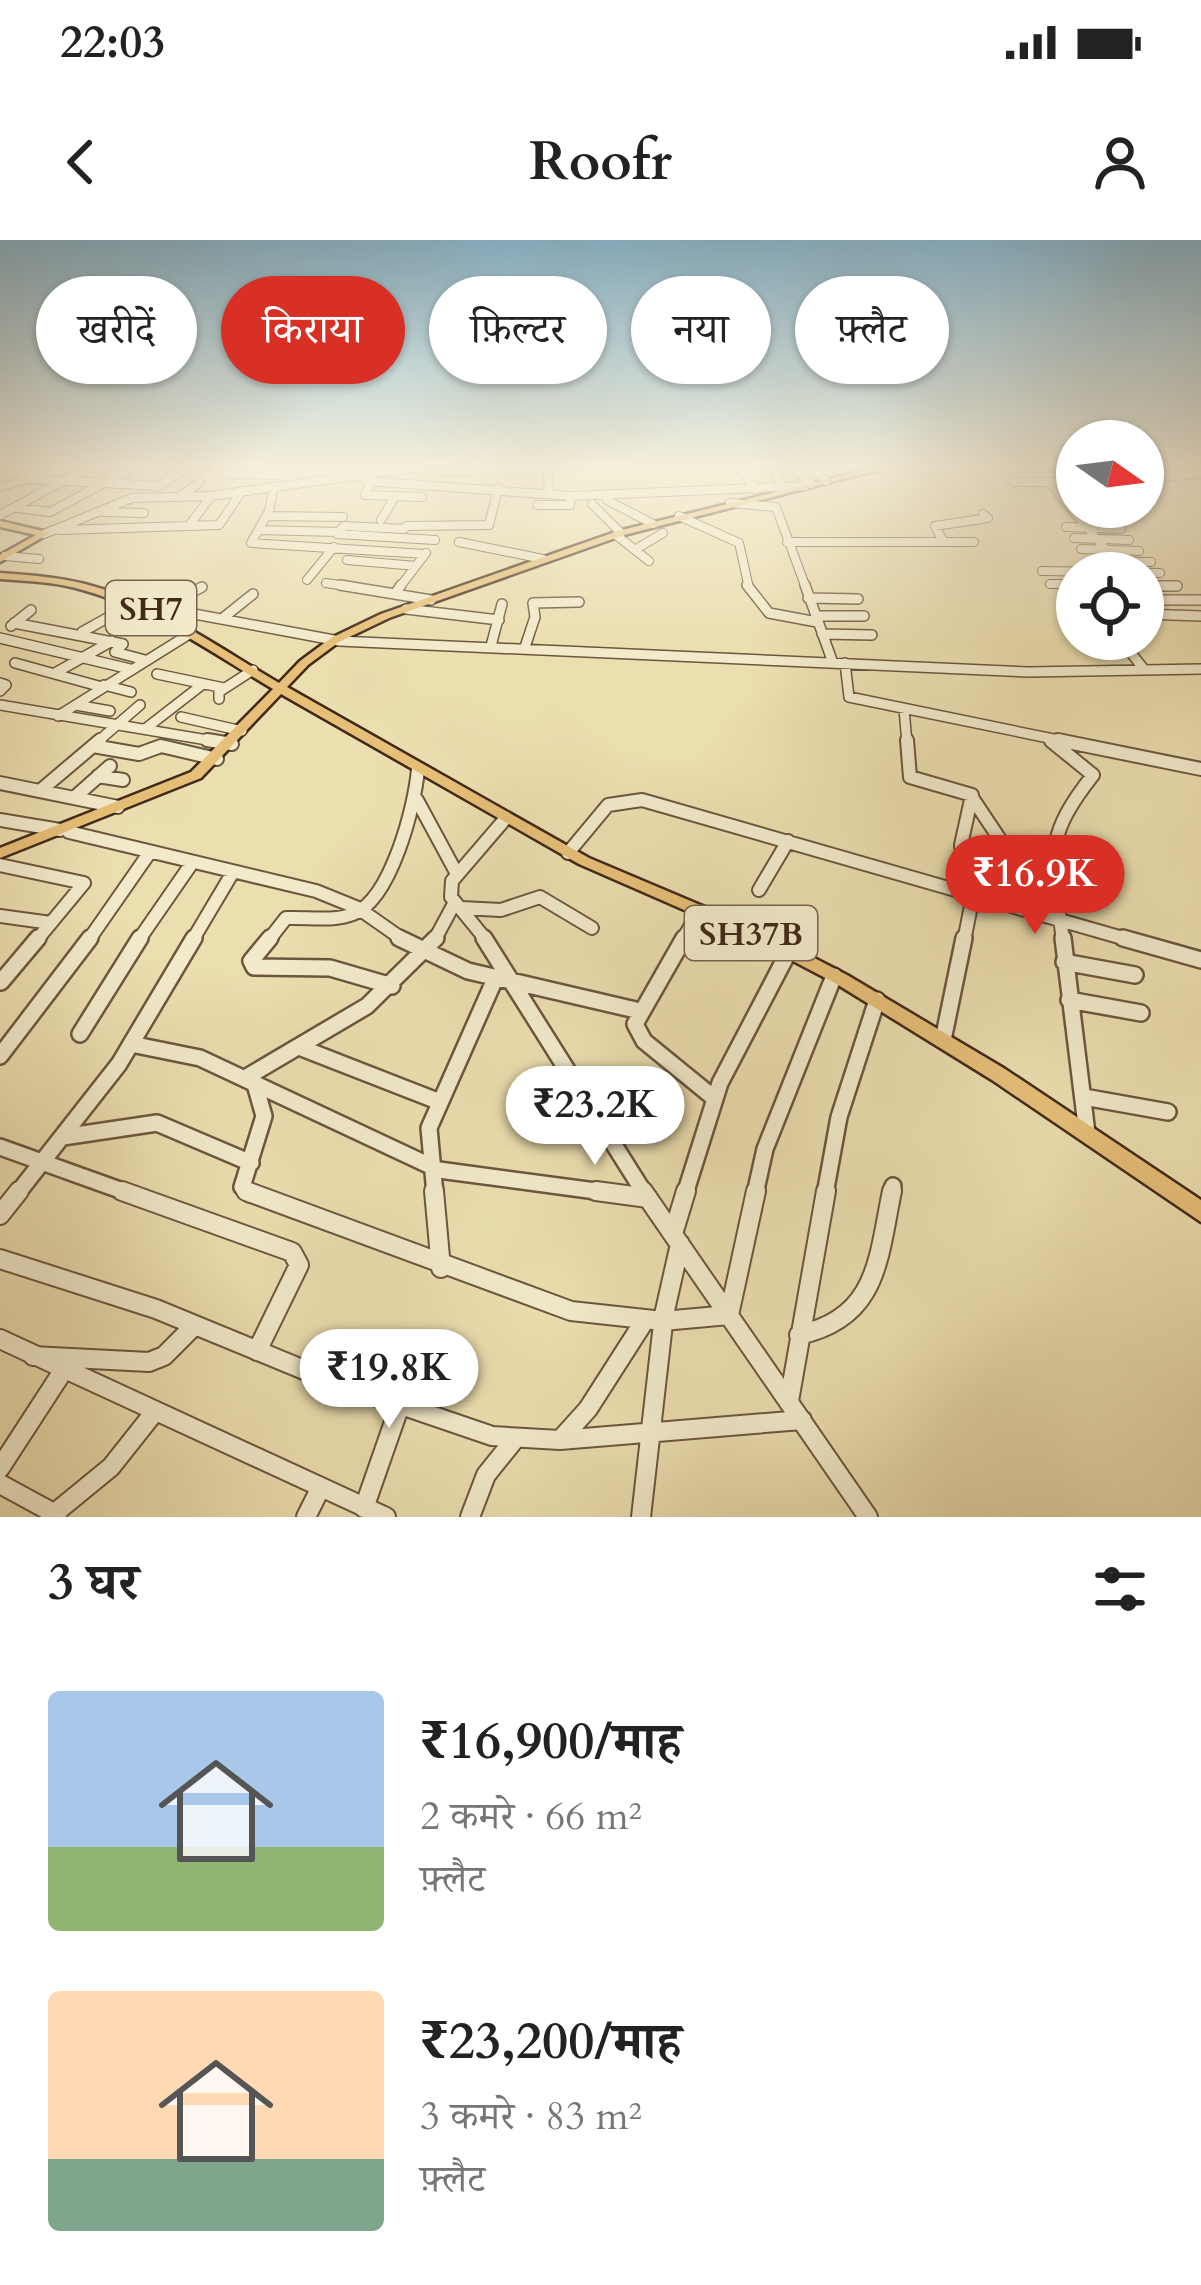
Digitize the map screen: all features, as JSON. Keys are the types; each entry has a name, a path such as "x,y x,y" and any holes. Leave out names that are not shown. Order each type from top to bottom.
{"main road":[{"path":"10,526 50,532"},
{"path":"0,859 196,776 281,689 340,638 430,599 648,526"},
{"path":"2,557 50,532"},
{"name":"SH7","path":"0,576 69,583 166,608 191,633 281,689"},
{"path":"65,831 214,768 281,689"},
{"name":"SH37B","path":"281,689 568,853 789,951 877,1000 1087,1133 1201,1212"}],"street":[{"path":"50,532 65,526"},
{"path":"50,532 122,533 173,526"},
{"path":"262,526 251,543 425,554"},
{"path":"338,532 344,526 438,526"},
{"path":"397,591 446,526"},
{"path":"612,526 649,561"},
{"path":"700,526 739,543 745,584 769,613 816,619 864,616"},
{"path":"782,526 822,634 839,663 845,695 1201,769"},
{"path":"940,526 935,526 943,542"},
{"path":"397,538 405,528"},
{"path":"1090,528 1121,529"},
{"path":"1090,528 1106,550"},
{"path":"259,530 435,540"},
{"path":"638,548 663,533"},
{"path":"1074,538 1129,540"},
{"path":"459,542 529,552 543,559"},
{"path":"787,542 974,542"},
{"path":"307,580 334,547"},
{"path":"1081,549 1139,550"},
{"path":"2,557 39,559"},
{"path":"346,560 416,566"},
{"path":"1042,571 1056,571"},
{"path":"326,583 430,599"},
{"path":"1051,584 1056,584"},
{"path":"166,608 202,586"},
{"path":"1164,590 1178,586"},
{"path":"223,618 254,594"},
{"path":"1164,597 1201,600"},
{"path":"808,598 858,599"},
{"path":"525,647 535,617 533,603 579,602"},
{"path":"82,632 141,604"},
{"path":"491,646 502,604"},
{"path":"166,608 340,638 702,661 1029,672 1201,669"},
{"path":"406,608 439,617 499,620"},
{"path":"0,636 32,610"},
{"path":"1164,615 1201,616"},
{"path":"14,623 82,632 124,645 115,652 145,660"},
{"path":"58,716 191,633"},
{"path":"822,634 872,635"},
{"path":"0,636 130,669"},
{"path":"55,673 112,641"},
{"path":"1137,660 1143,668"},
{"path":"15,663 131,692"},
{"path":"157,674 221,693 253,670"},
{"path":"145,729 203,684"},
{"path":"0,705 232,744"},
{"path":"74,705 110,711"},
{"path":"41,790 140,705"},
{"path":"904,709 910,777 963,790 973,799 1054,917"},
{"path":"181,717 242,730"},
{"path":"1051,741 1094,775 1055,826 1054,917 1087,1133"},
{"path":"93,746 139,754 161,746 217,759"},
{"path":"75,797 110,766"},
{"path":"392,986 330,968 277,971 251,965 270,931 286,918 360,912 374,895 416,799 418,769"},
{"path":"98,776 123,780"},
{"path":"0,783 118,808"},
{"path":"416,799 457,874"},
{"path":"568,853 608,805 631,799 1201,959"},
{"path":"943,1040 970,895 961,845 973,799"},
{"path":"506,818 448,889 648,1198 868,1517"},
{"path":"0,820 316,891 428,952 504,980 640,1011"},
{"path":"759,890 788,841"},
{"path":"0,1056 40,1010 150,852"},
{"path":"0,859 82,880 1,982"},
{"path":"80,1034 171,887 192,863"},
{"path":"0,1215 131,1044 233,872"},
{"path":"458,905 501,910 540,897 592,928"},
{"path":"249,1080 392,986 428,952 458,905"},
{"path":"699,911 640,1011 638,1034 714,1098"},
{"path":"0,916 51,923"},
{"path":"641,1517 651,1429 654,1321 714,1098 789,951"},
{"path":"1064,962 1135,975"},
{"path":"729,1316 764,1149 834,976"},
{"path":"441,1268 445,1236 431,1167 429,1128 504,980"},
{"path":"789,1402 839,1117 877,1000"},
{"path":"1070,1000 1141,1012"},
{"path":"131,1044 182,1052 431,1167 464,1177 648,1198"},
{"path":"299,1047 440,1102"},
{"path":"249,1080 264,1116 242,1186 254,1198 571,1311 654,1321 729,1316"},
{"path":"1084,1097 1168,1112"},
{"path":"63,1137 157,1123 250,1163"},
{"path":"0,1147 292,1252 299,1265 296,1276 257,1351"},
{"path":"799,1335 824,1333 853,1318 877,1258 893,1186"},
{"path":"0,1259 195,1325 400,1406 515,1439 560,1440 802,1420"},
{"path":"560,1440 654,1321"},
{"path":"33,1356 69,1351 148,1363 161,1358 195,1325"},
{"path":"0,1339 154,1414 386,1517"},
{"path":"0,1468 63,1371"},
{"path":"364,1508 400,1406"},
{"path":"0,1484 55,1516 111,1467 154,1414"},
{"path":"470,1517 486,1475 515,1439"},
{"path":"306,1517 320,1489"}]}
